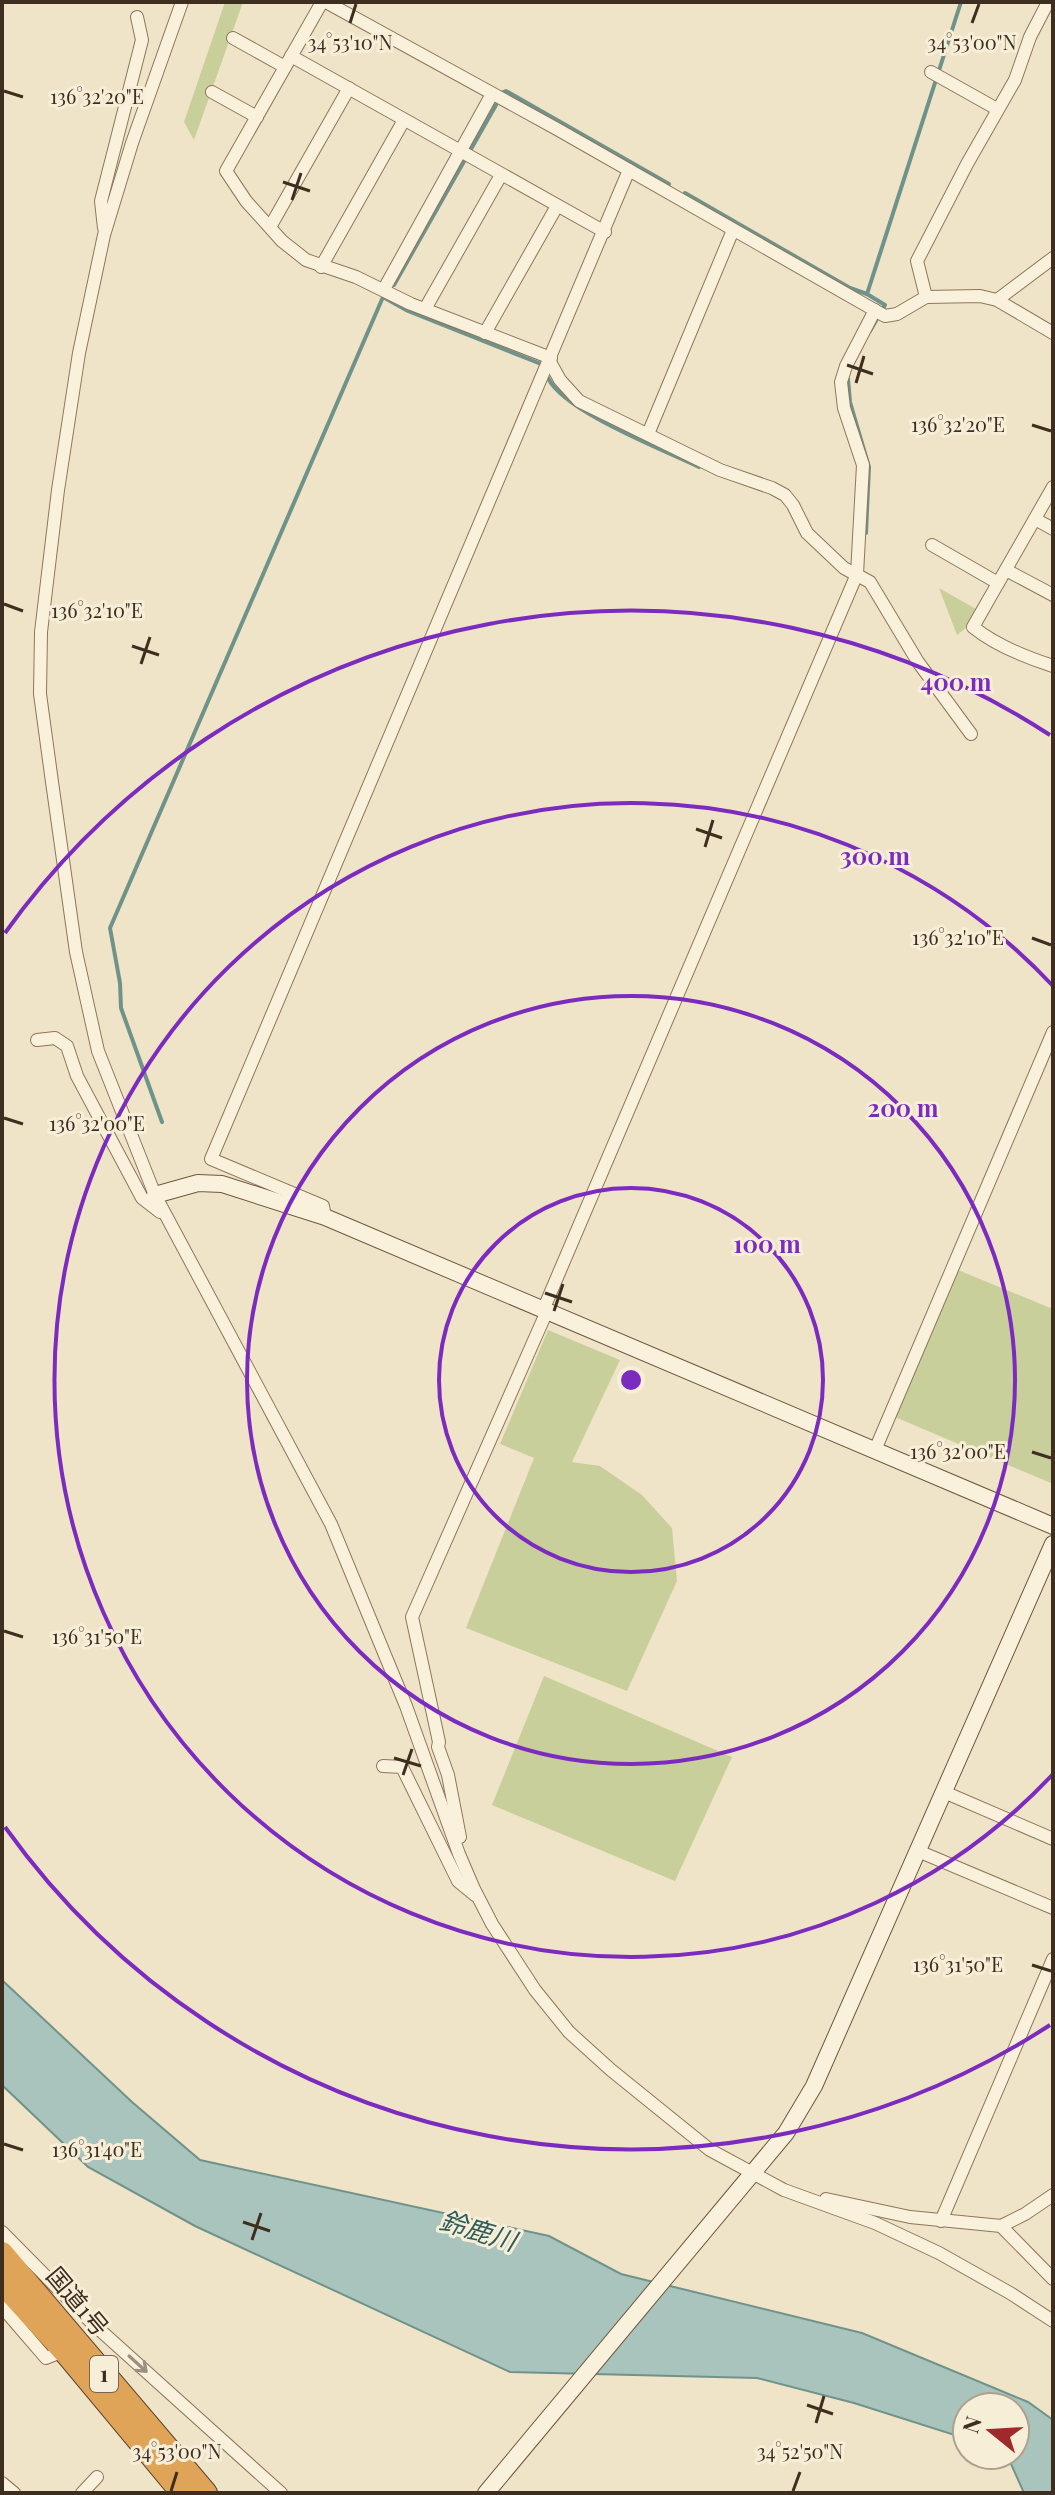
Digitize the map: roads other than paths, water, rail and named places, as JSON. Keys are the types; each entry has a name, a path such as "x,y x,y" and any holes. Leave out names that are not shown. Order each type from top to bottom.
{"highway":[{"name":"国道1号","path":"2,2253 206,2493"},
{"name":"国道1号","path":"2,2283 64,2351 182,2493"}],"street":[{"path":"182,2 132,143 104,235 79,353 41,632 40,694 76,952 98,1051 155,1195 331,1524 406,1706 459,1854 478,1897 535,1990 569,2032 710,2150 784,2190 875,2223 939,2253 1053,2321"},
{"path":"971,734 918,662 870,582 844,568 807,533 793,505 779,490 732,475 579,401 560,380 550,360 356,277 306,260 282,241 246,201 226,171 324,2 880,313 897,314 926,297 980,296 997,300 1053,333"},
{"path":"926,297 917,261 1015,80 1030,37 1048,2"},
{"path":"104,235 101,201 142,40 137,17"},
{"path":"233,38 349,88 605,232"},
{"path":"936,75 997,109"},
{"path":"270,227 349,88"},
{"path":"212,92 257,117"},
{"path":"384,289 467,155 492,94"},
{"path":"321,267 404,120"},
{"path":"325,1217 323,1206 211,1159 629,170"},
{"path":"425,309 501,175"},
{"path":"485,333 557,206"},
{"path":"648,434 733,230"},
{"path":"997,300 1053,258"},
{"path":"459,1854 463,1850 412,1617 857,574 863,465 844,408 841,382 846,366 880,313"},
{"path":"1053,487 973,627 1012,650 1053,666"},
{"path":"1035,519 1053,529"},
{"path":"932,545 998,583"},
{"path":"1006,570 1053,595"},
{"path":"875,1450 1053,1032"},
{"path":"37,1040 55,1038 67,1046 77,1076 142,1198 166,1216"},
{"path":"155,1195 198,1183 222,1184 325,1217 1053,1526"},
{"path":"486,2493 786,2133 814,2086 1053,1544"},
{"path":"383,1766 402,1767 458,1881 478,1897"},
{"path":"944,1792 1053,1839"},
{"path":"918,1851 1053,1908"},
{"path":"941,2221 1053,1959"},
{"path":"784,2190 910,2217 1001,2226 1053,2195"},
{"path":"1001,2226 1053,2279"},
{"path":"2,2232 91,2322 281,2493"},
{"path":"2,2307 46,2358 64,2351"},
{"path":"82,2493 97,2477"},
{"path":"2,2483 14,2493"}],"water":[{"name":"鈴鹿川","path":"2,1980 132,2102 200,2160 549,2236 621,2274 862,2333 1002,2391 951,2391 951,2434 854,2403 757,2378 510,2372 195,2226 88,2167 2,2085"},
{"path":"1031,2404 1053,2420 1053,2493 1024,2493 1014,2471 1031,2471"}],"waterway":[{"path":"870,331 885,305 867,294 961,2"},
{"path":"501,93 506,91 669,184"},
{"path":"394,285 496,105"},
{"path":"685,193 850,288 867,294"},
{"path":"162,1122 121,1008 120,983 110,928 383,297 408,311 541,364"},
{"path":"548,378 558,391 593,416 699,467"},
{"path":"848,379 850,402 869,467 866,533"}]}
